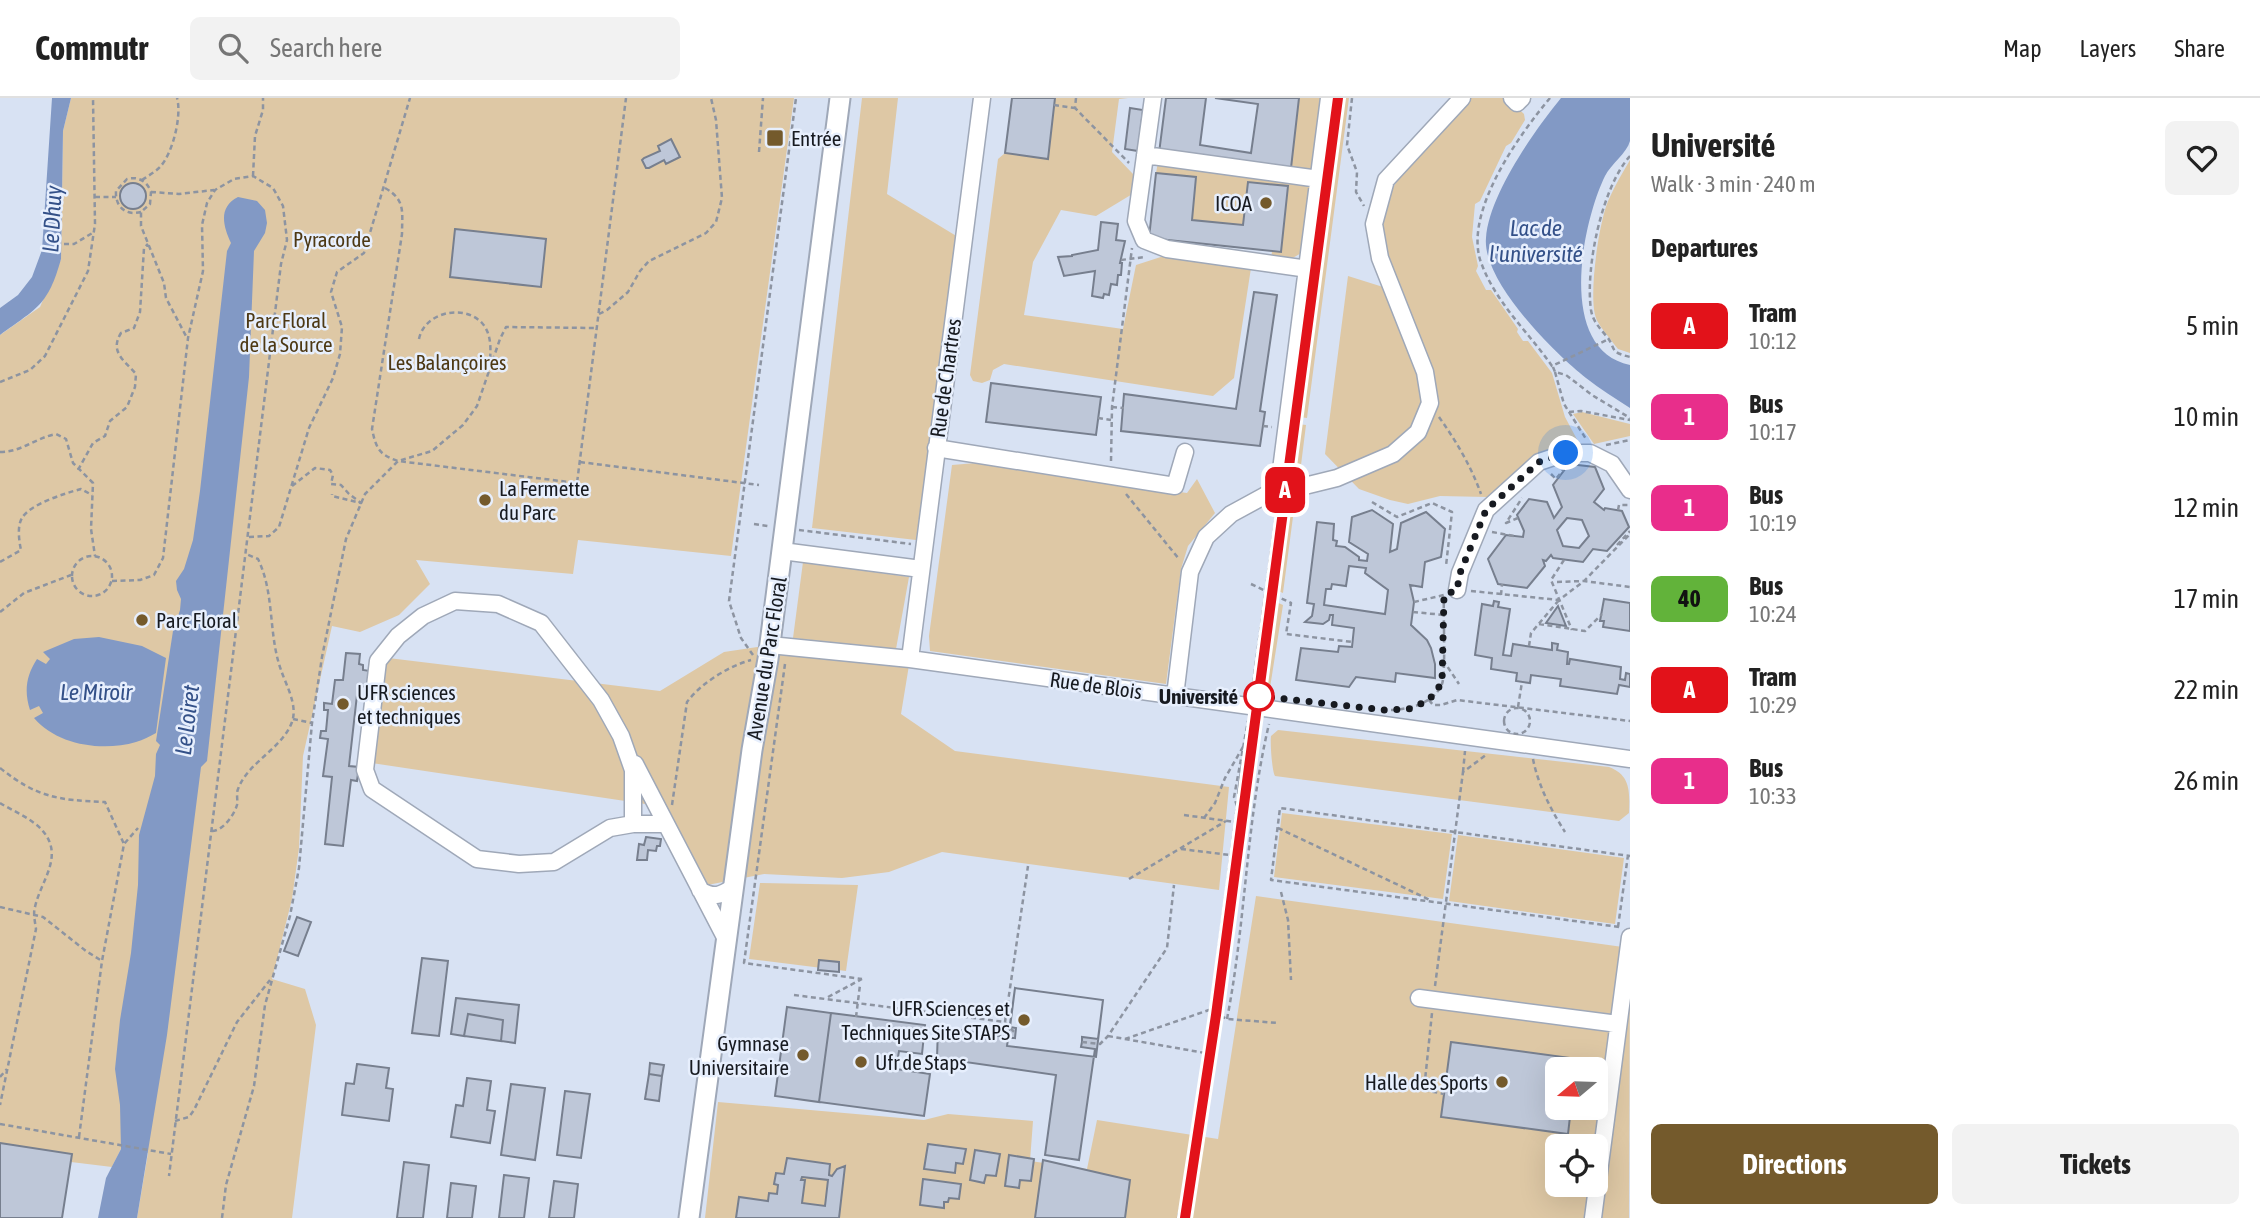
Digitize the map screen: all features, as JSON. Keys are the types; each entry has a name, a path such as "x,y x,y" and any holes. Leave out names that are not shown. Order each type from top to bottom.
{"main road":[{"name":"Avenue du Parc Floral","path":"689,1218 763,651 782,551 840,98"}],"street":[{"name":"Rue de Chartres","path":"910,659 982,98"},
{"path":"1153,98 1136,220 1144,240 1167,249 1308,269"},
{"path":"1278,493 1329,98"},
{"path":"1175,696 1190,572 1206,537 1231,513 1264,496 1337,478 1393,454 1418,432 1430,403 1425,372 1380,258 1374,224 1386,180 1462,98"},
{"path":"1512,98 1517,103 1522,98"},
{"path":"1144,155 1320,179"},
{"path":"936,448 1175,486 1185,452"},
{"path":"1457,590 1460,573 1486,510 1539,462 1566,453 1590,453 1612,464 1630,490"},
{"path":"782,551 921,569"},
{"path":"664,824 633,824 610,828 554,862 519,864 477,859 372,789 365,770 378,661 398,636 423,616 455,601 498,604 541,623 601,700 726,939"},
{"name":"Rue de Blois","path":"763,651 910,659 1630,758"},
{"path":"621,736 633,770 633,824"},
{"path":"700,890 714,897 734,887"},
{"path":"1593,1218 1630,937"},
{"path":"1426,999 1618,1024"}],"path":[{"path":"0,382 30,370 45,356 88,271 94,233 93,98"},
{"path":"142,180 151,192 150,204 141,212 130,214 117,202 118,186 127,179 142,180 161,166 169,152 179,118 177,98"},
{"path":"253,176 255,136 263,110 263,98"},
{"path":"248,537 269,536 279,527 309,428 333,378 340,354 342,327 331,292 337,272 364,253 410,98"},
{"path":"385,188 397,195 400,202 402,234 372,429 376,446 386,457 398,461 577,483 626,98"},
{"path":"598,313 607,310 628,292 649,261 706,233 716,222 722,198 716,120 711,98"},
{"path":"759,152 763,98"},
{"path":"763,651 741,638 729,601 796,98"},
{"path":"1075,108 1076,98"},
{"path":"1352,98 1347,145 1357,172 1356,192 1374,224"},
{"path":"1550,98 1532,119 1500,172 1481,212 1477,241 1481,264 1492,285 1553,366 1564,404 1592,448"},
{"path":"1054,105 1075,108 1142,176"},
{"path":"1630,156 1623,164 1604,202 1593,260 1591,311 1600,331 1616,352 1630,357"},
{"path":"151,192 179,194 215,190 234,179 253,176 273,188 283,206 287,240 281,264 169,1176"},
{"path":"112,581 140,580 154,575 163,558 187,338 203,271 202,225 207,203 215,190"},
{"path":"94,197 116,197"},
{"path":"141,212 141,226 164,283 166,298 187,338"},
{"path":"64,244 74,244 94,233"},
{"path":"78,470 93,443 105,436 110,421 127,407 135,387 136,374 118,356 116,347 119,335 134,328 140,313 144,248 148,244"},
{"path":"1132,246 1112,407 1111,476 1190,572"},
{"path":"419,339 421,329 431,319 466,312 483,324 491,341 490,364"},
{"path":"222,1218 226,1185 254,1086 265,1005 290,916 299,869 322,657 346,539 361,503 365,494 398,461 432,451 463,425 477,406 490,364 506,327 596,328"},
{"path":"1553,366 1608,340"},
{"path":"1555,372 1566,375 1630,419"},
{"path":"1430,403 1455,439 1475,477 1486,510"},
{"path":"1112,407 1124,408"},
{"path":"1569,412 1581,411 1630,419"},
{"path":"1098,418 1111,420"},
{"path":"1263,426 1270,427"},
{"path":"0,452 20,450 46,436 56,434 66,439 73,463 93,483 91,529 95,556"},
{"path":"580,462 759,485"},
{"path":"292,486 315,468 330,470 333,475 331,484 341,485 361,503"},
{"path":"0,562 21,550 21,519 29,510 81,489 92,495"},
{"path":"1259,695 1252,694 1278,493"},
{"path":"332,494 361,503"},
{"path":"1372,502 1397,517 1432,503 1452,512 1446,571"},
{"path":"1618,510 1619,505 1630,505"},
{"path":"754,524 774,527"},
{"path":"799,530 917,545"},
{"path":"1478,530 1514,536"},
{"path":"1530,646 1531,633 1559,600 1584,581 1629,532"},
{"path":"212,831 224,826 236,807 237,790 247,775 283,737 293,719 293,704 274,648 271,609 264,573 258,559 246,554"},
{"path":"95,556 109,565 112,581 104,593 87,596 75,589 71,576 81,558 95,556"},
{"path":"1564,559 1551,580 1572,630"},
{"path":"0,612 24,593 71,576"},
{"path":"1557,582 1584,581 1630,587"},
{"path":"1251,584 1291,603 1286,634 1353,642"},
{"path":"1501,595 1502,584"},
{"path":"1457,590 1559,600"},
{"path":"1384,710 1409,709 1429,700 1442,683 1444,595 1414,602"},
{"path":"1413,612 1444,615"},
{"path":"1539,624 1585,631 1602,614"},
{"path":"664,824 674,800 687,702 694,693 725,672 763,651"},
{"path":"1443,660 1459,684"},
{"name":"Avenue du Parc Floral","path":"785,662 744,963 862,979 825,998"},
{"path":"1518,707 1522,682 1521,689"},
{"path":"1429,700 1433,705 1457,700 1630,721"},
{"path":"1518,707 1526,711 1530,722 1523,733 1515,734 1507,730 1503,722 1509,709 1518,707"},
{"path":"1178,1218 1205,1053 1237,806 1234,797 1249,716"},
{"path":"293,719 313,723"},
{"path":"1227,1019 1237,969 1254,817 1270,719"},
{"path":"1424,1090 1426,999 1446,904 1467,737"},
{"path":"1463,772 1494,749 1496,741"},
{"path":"1204,818 1215,803 1224,778 1245,744"},
{"path":"1530,746 1539,783 1564,832"},
{"path":"0,768 32,790 53,798 105,802 124,844"},
{"path":"0,803 41,829 50,846 52,863 34,907 36,929 0,1105"},
{"path":"1280,808 1455,832 1629,855 1618,927 1271,880 1280,808"},
{"path":"1184,815 1235,822"},
{"path":"1129,879 1226,821"},
{"path":"79,1138 102,961 124,844 138,828"},
{"path":"1278,828 1433,902"},
{"path":"1179,849 1230,855"},
{"path":"1005,1022 1028,866"},
{"path":"1082,1042 1100,1044 1108,1036 1167,948 1174,885"},
{"path":"1282,892 1288,920 1291,980"},
{"path":"0,907 43,917 102,961"},
{"path":"175,1121 189,1117 194,1110 237,1022 272,978"},
{"path":"856,1017 860,985"},
{"path":"794,995 1005,1022 1016,1034"},
{"path":"1125,1039 1209,1010 1227,1019 1278,1023"},
{"path":"1108,1036 1205,1053"},
{"path":"0,1077 8,1068"},
{"path":"1412,1086 1444,1094"},
{"path":"0,1124 171,1154"}],"green space":[{"name":"Parc Floral de la Source","path":"71,98 794,98 731,556 578,540 573,574 416,560 430,584 399,615 360,632 332,626 303,756 299,848 292,899 272,979 305,989 316,1025 292,1218 137,1218 148,1153 121,1149 112,1167 71,1162 71,1154 0,1143 0,335 40,307 61,259 63,131"},
{"path":"862,98 898,98 887,194 958,237 916,540 812,528"},
{"path":"1055,98 1128,98 1119,99 1112,152 1133,174 1134,193 1096,216 1061,210 1033,262 1024,315 1123,329 1136,265 1167,255 1251,268 1234,378 1213,396 1004,364 993,370 990,380 982,383 973,381 970,375 998,159 1005,153 1048,158"},
{"path":"1299,98 1325,98 1313,169 1307,171 1291,168"},
{"path":"1334,98 1349,98 1307,418 1292,416"},
{"path":"1469,98 1507,98 1524,114 1525,120 1511,143 1506,146 1480,201 1475,204 1472,237 1478,266 1476,271 1486,290 1491,290 1518,329 1523,341 1528,341 1552,373 1565,417 1580,445 1532,457 1487,497 1440,496 1408,504 1359,489 1325,454 1348,276 1399,292 1386,259 1380,233 1383,209 1415,157"},
{"path":"1630,160 1630,353 1618,349 1600,325 1596,318 1593,294 1605,209"},
{"path":"1158,162 1309,185 1312,189 1305,251 1289,260 1271,260 1272,251 1281,252 1287,186 1248,182 1243,225 1192,220 1156,173"},
{"path":"1582,412 1630,424 1630,436 1594,444 1573,414"},
{"path":"1290,423 1306,425 1299,481 1282,485"},
{"path":"976,463 1187,493 1197,479 1215,513 1188,546 1181,569 1166,684 930,651 929,636 952,465"},
{"path":"1296,494 1283,593 1269,587 1280,498"},
{"path":"803,562 909,577 896,649 793,638"},
{"path":"1267,598 1283,605 1269,694 1255,691"},
{"path":"770,645 910,659 901,714 955,751 1229,787 1219,890 942,852 889,872 842,878 764,874 697,887 652,805 365,762 380,657 660,691 724,652"},
{"path":"1278,730 1609,767 1625,779 1629,813 1619,821 1275,776 1271,736"},
{"path":"1282,813 1452,834 1443,899 1274,877"},
{"path":"1458,835 1624,858 1615,924 1449,901"},
{"path":"760,883 858,885 846,971 749,959"},
{"path":"1256,896 1630,948 1629,1218 705,1218 718,1102 924,1120 948,1114 1033,1121 1030,1161 1087,1169 1097,1120 1218,1139"}],"water":[{"name":"Le Dhuy","path":"52,98 71,98 63,131 61,259 46,297 0,335 0,308 18,295 32,277 42,250"},
{"name":"Lac de l'université","path":"1561,98 1630,98 1630,141 1605,176 1596,197 1583,252 1581,282 1584,311 1592,336 1607,354 1630,365 1630,408 1586,378 1539,334 1507,295 1488,255 1486,238 1495,203 1514,164"},
{"name":"Le Loiret","path":"238,197 257,201 265,210 267,223 265,233 254,251 249,377 207,761 201,767 167,1035 137,1218 98,1218 106,1178 121,1149 120,1105 115,1069 138,885 139,835 155,776 156,754 160,745 156,741 173,631 180,610 181,599 176,581 184,569 193,540 200,491 227,251 231,243 224,217 227,206"},
{"name":"Le Miroir","path":"99,637 142,646 166,658 156,733 123,745 95,746 55,735 34,718 43,713 39,706 30,710 27,696 28,678 37,659 46,664 50,659 43,652 74,639"}],"building":[{"path":"1012,98 1055,98 1048,159 1005,153"},
{"name":"ICOA","path":"1166,98 1206,98 1200,145 1251,153 1258,104 1215,98 1299,98 1291,168 1159,153"},
{"path":"1130,108 1143,110 1138,151 1125,149"},
{"path":"671,139 680,157 666,164 664,160 646,168 642,160 660,151 658,146"},
{"name":"ICOA","path":"1156,173 1196,177 1192,220 1243,225 1248,182 1288,186 1281,252 1149,238"},
{"path":"133,183 142,187 146,196 142,205 133,209 124,205 120,196 124,187"},
{"path":"1101,222 1118,224 1116,240 1125,241 1120,263 1121,275 1118,275 1117,285 1111,284 1109,295 1104,294 1103,298 1092,296 1095,271 1064,276 1058,257 1098,250"},
{"path":"455,229 546,239 541,287 450,277"},
{"path":"1254,292 1277,295 1260,411 1265,412 1260,446 1121,431 1124,394 1236,409"},
{"path":"991,383 1101,397 1096,435 986,422"},
{"path":"1569,464 1595,467 1604,489 1594,502 1604,510 1622,511 1629,527 1607,551 1593,549 1583,562 1553,558 1551,555 1546,561 1543,560 1545,566 1527,588 1498,584 1488,559 1506,535 1523,537 1524,531 1517,515 1529,499 1547,502 1554,518 1562,507 1553,485","holes":["1567,518 1582,520 1589,536 1579,548 1563,546 1557,530"]},
{"path":"1372,510 1393,524 1390,552 1397,549 1401,523 1426,512 1445,529 1441,557 1425,562 1422,587 1410,585 1414,602 1411,625 1427,640 1431,648 1435,678 1396,673 1395,682 1356,677 1349,687 1296,680 1301,648 1338,652 1339,646 1352,647 1354,628 1332,625 1333,615 1323,624 1305,622 1312,616 1314,604 1307,603 1317,522 1334,524 1333,540 1337,541 1336,546 1345,547 1359,557 1359,560 1367,561 1368,554 1349,542 1352,517","holes":["1349,566 1366,568 1365,573 1388,590 1385,614 1324,605 1326,589 1331,589 1332,584 1346,586"]},
{"path":"1604,599 1630,603 1630,631 1603,627 1604,621 1600,621"},
{"path":"1494,601 1499,602 1498,607 1510,609 1503,655 1511,656 1513,644 1552,650 1552,643 1558,644 1557,650 1568,652 1567,664 1570,659 1621,667 1620,679 1625,680 1626,673 1630,674 1630,687 1619,685 1617,694 1560,686 1561,679 1531,675 1530,683 1516,681 1517,673 1491,669 1492,658 1475,655 1482,604 1493,606"},
{"path":"1558,606 1566,626 1546,623"},
{"path":"346,653 360,654 359,664 363,665 363,670 370,671 369,687 358,686 349,766 359,767 357,781 351,780 343,846 325,844 332,777 323,776 328,739 320,738 321,731 326,731 328,710 324,710 324,703 332,704 335,680 343,680"},
{"path":"1242,763 1246,763 1242,793 1238,793"},
{"path":"646,837 661,839 660,846 657,846 656,851 648,850 647,860 637,860 639,844 644,845"},
{"path":"297,917 311,922 298,956 284,951"},
{"path":"422,958 448,961 439,1036 412,1033"},
{"path":"819,960 839,962 839,972 818,970"},
{"path":"1015,988 1103,1000 1098,1039 1082,1037 1081,1047 1095,1049 1079,1160 1045,1155 1056,1075 937,1058 938,1027 1015,1038 1016,1028 1010,1027"},
{"path":"1015,988 1103,1000 1096,1057 1007,1046"},
{"path":"456,998 519,1005 515,1043 501,1041 503,1020 468,1014 464,1036 451,1034"},
{"name":"Gymnase Universitaire","path":"787,1007 831,1013 819,1102 775,1096"},
{"name":"Ufr de Staps","path":"831,1013 925,1025 922,1054 899,1051 896,1069 930,1074 924,1116 819,1102"},
{"path":"468,1014 503,1020 501,1041 464,1036"},
{"name":"Halle des Sports","path":"1451,1042 1563,1057 1545,1057 1545,1120 1570,1120 1568,1134 1441,1117"},
{"path":"650,1063 664,1065 662,1076 649,1074"},
{"path":"357,1064 389,1068 386,1088 393,1089 389,1121 342,1115 346,1083 354,1084"},
{"path":"649,1074 662,1076 659,1101 645,1099"},
{"path":"467,1078 491,1081 487,1110 495,1111 490,1143 451,1137 456,1105 463,1106"},
{"path":"511,1084 545,1088 535,1160 501,1155"},
{"path":"565,1091 590,1094 581,1158 557,1155"},
{"path":"0,1143 72,1154 62,1218 0,1218"},
{"path":"928,1144 966,1149 963,1164 956,1163 955,1173 924,1169"},
{"path":"975,1150 1000,1154 996,1176 986,1175 984,1183 970,1180"},
{"path":"1009,1155 1034,1159 1031,1181 1020,1180 1019,1188 1005,1186"},
{"path":"787,1158 830,1164 829,1175 832,1176 837,1169 845,1166 839,1218 736,1218 739,1197 768,1201 769,1193 777,1194 778,1185 774,1184 776,1173 784,1174","holes":["802,1177 828,1180 825,1206 802,1203 805,1180 801,1180"]},
{"path":"1043,1160 1130,1180 1125,1218 1035,1218"},
{"path":"404,1162 429,1165 423,1218 397,1218"},
{"path":"504,1175 529,1178 524,1218 499,1218"},
{"path":"923,1179 961,1184 959,1199 949,1198 948,1202 944,1202 944,1208 920,1205"},
{"path":"554,1181 578,1184 574,1218 549,1218"},
{"path":"451,1183 476,1186 472,1218 447,1218"}],"tram line":[{"path":"1185,1218 1216,1015 1338,98"},
{"name":"A","path":"1185,1218 1216,1015 1338,98"}],"place":[{"name":"Entrée","path":"775,138"},
{"name":"ICOA","path":"1266,203"},
{"name":"La Fermette du Parc","path":"485,500"},
{"name":"Parc Floral","path":"142,620"},
{"name":"Université","path":"1259,696"},
{"name":"UFR sciences et techniques","path":"343,704"},
{"name":"UFR Sciences et Techniques Site STAPS","path":"1024,1020"},
{"name":"Gymnase Universitaire","path":"803,1055"},
{"name":"Ufr de Staps","path":"861,1062"},
{"name":"Halle des Sports","path":"1502,1082"}],"route":[{"path":"1259,696 1384,710 1409,709 1429,700 1442,683 1444,595 1457,590 1460,573 1486,510 1539,462 1566,453"}],"park label":[{"name":"Pyracorde","path":"332,239"},
{"name":"Les Balançoires","path":"447,362"}]}
